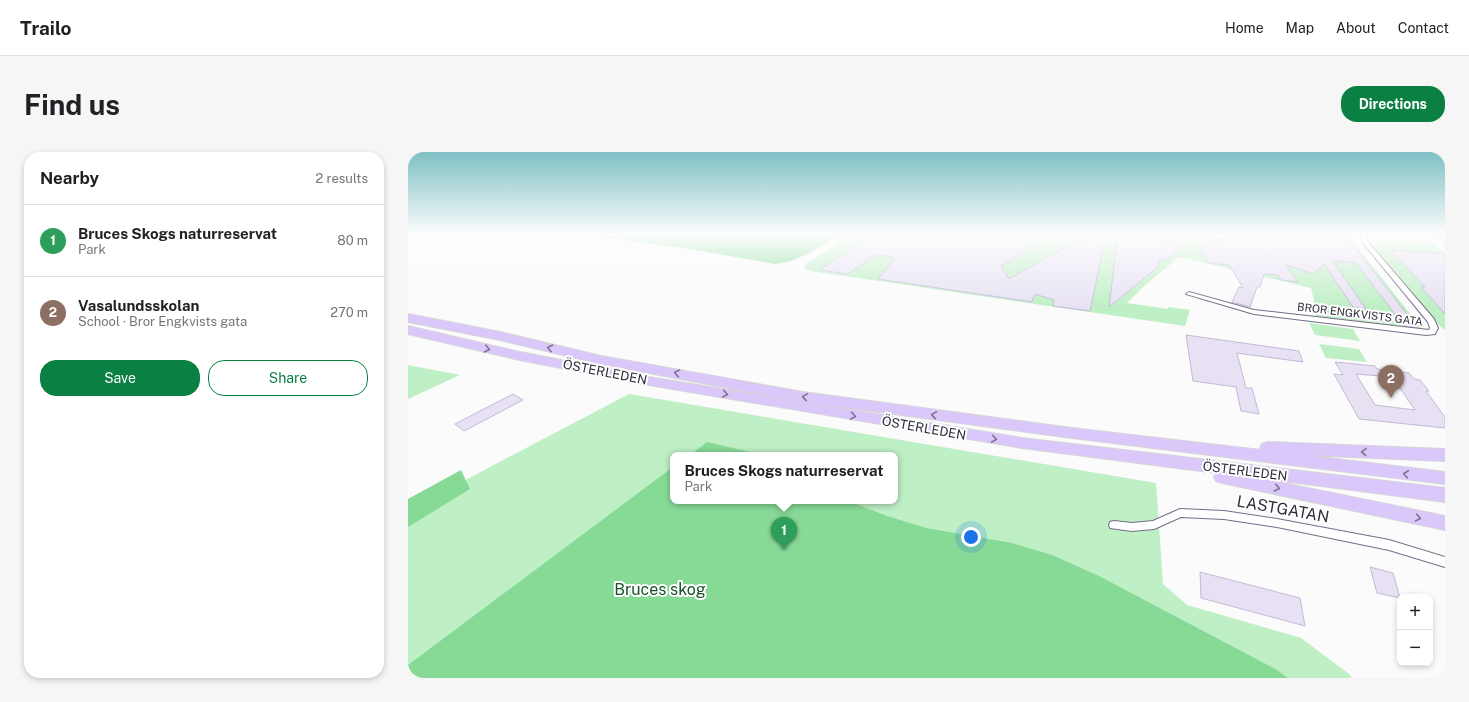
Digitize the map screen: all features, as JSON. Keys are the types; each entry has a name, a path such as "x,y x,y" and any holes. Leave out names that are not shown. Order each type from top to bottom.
{"main road":[{"path":"408,313 460,335"},
{"name":"ÖSTERLEDEN","path":"408,318 515,355 651,381 966,435 1115,455 1445,495"},
{"name":"ÖSTERLEDEN","path":"408,330 460,335 804,396 1072,433 1445,478"},
{"path":"408,334 460,335"},
{"path":"1072,433 1270,448 1445,456"},
{"path":"1115,455 1445,523"}],"street":[{"name":"BROR ENGKVISTS GATA","path":"1189,294 1254,312 1426,333 1432,332 1434,328 1431,321 1379,259"},
{"name":"LASTGATAN","path":"1114,525 1132,527 1154,525 1180,513 1224,515 1277,523 1389,545 1445,562"}],"green space":[{"path":"744,259 797,259 775,264"},
{"path":"815,259 1177,259 1142,288 1127,303 1168,309 1168,307 1190,310 1185,326 810,271 804,268 804,266"},
{"path":"1186,259 1366,259 1423,330 1319,318 1312,313 1314,300 1311,288"},
{"path":"1382,259 1445,259 1445,330"},
{"path":"1309,323 1353,329 1360,341 1315,335"},
{"path":"1319,344 1359,349 1367,362 1326,358"},
{"path":"408,365 460,375 408,399"},
{"name":"Bruces skog","path":"629,394 1156,483 1163,584 1187,605 1301,638 1349,674 1352,678 408,678 408,515 471,477"},
{"path":"707,442 750,452 694,452"},
{"name":"Bruces skog","path":"670,469 670,504 856,504 887,516 926,528 1012,543 1052,555 1099,576 1277,670 1288,678 408,678 408,665"},
{"path":"461,470 470,489 408,527 408,499"}],"building":[{"path":"837,259 870,259 848,274 819,270"},
{"path":"895,259 1013,259 1001,266 1009,279 1045,259 1101,259 1090,311 1053,306 1054,300 1035,294 1032,302 878,279"},
{"path":"1115,259 1168,259 1160,260 1159,266 1109,307"},
{"path":"1206,259 1364,259 1417,327 1404,326 1356,263 1332,260 1366,309 1353,307 1324,264 1313,274 1286,265 1298,282 1281,280 1278,275 1264,274 1260,287 1257,287 1250,307 1232,302 1239,287 1243,288 1229,265 1208,263"},
{"path":"1398,259 1445,259 1445,314 1421,287 1425,287"},
{"path":"1186,335 1299,351 1303,362 1237,353 1246,388 1252,388 1259,414 1241,411 1236,387 1193,381"},
{"path":"1335,362 1375,366 1377,369 1409,373 1414,379 1420,380 1429,391 1426,391 1445,417 1445,428 1359,419 1334,374 1343,375","holes":["1356,374 1380,376 1387,386 1400,388 1415,410 1375,405"]},
{"path":"513,394 523,400 464,431 455,424"},
{"path":"1370,567 1393,573 1399,594 1397,594 1397,597 1377,593"},
{"path":"1200,572 1300,598 1305,626 1201,598"}],"place":[{"name":"Vasalundsskolan","path":"1391,398"},
{"name":"Bruces Skogs naturreservat","path":"784,550"}]}
